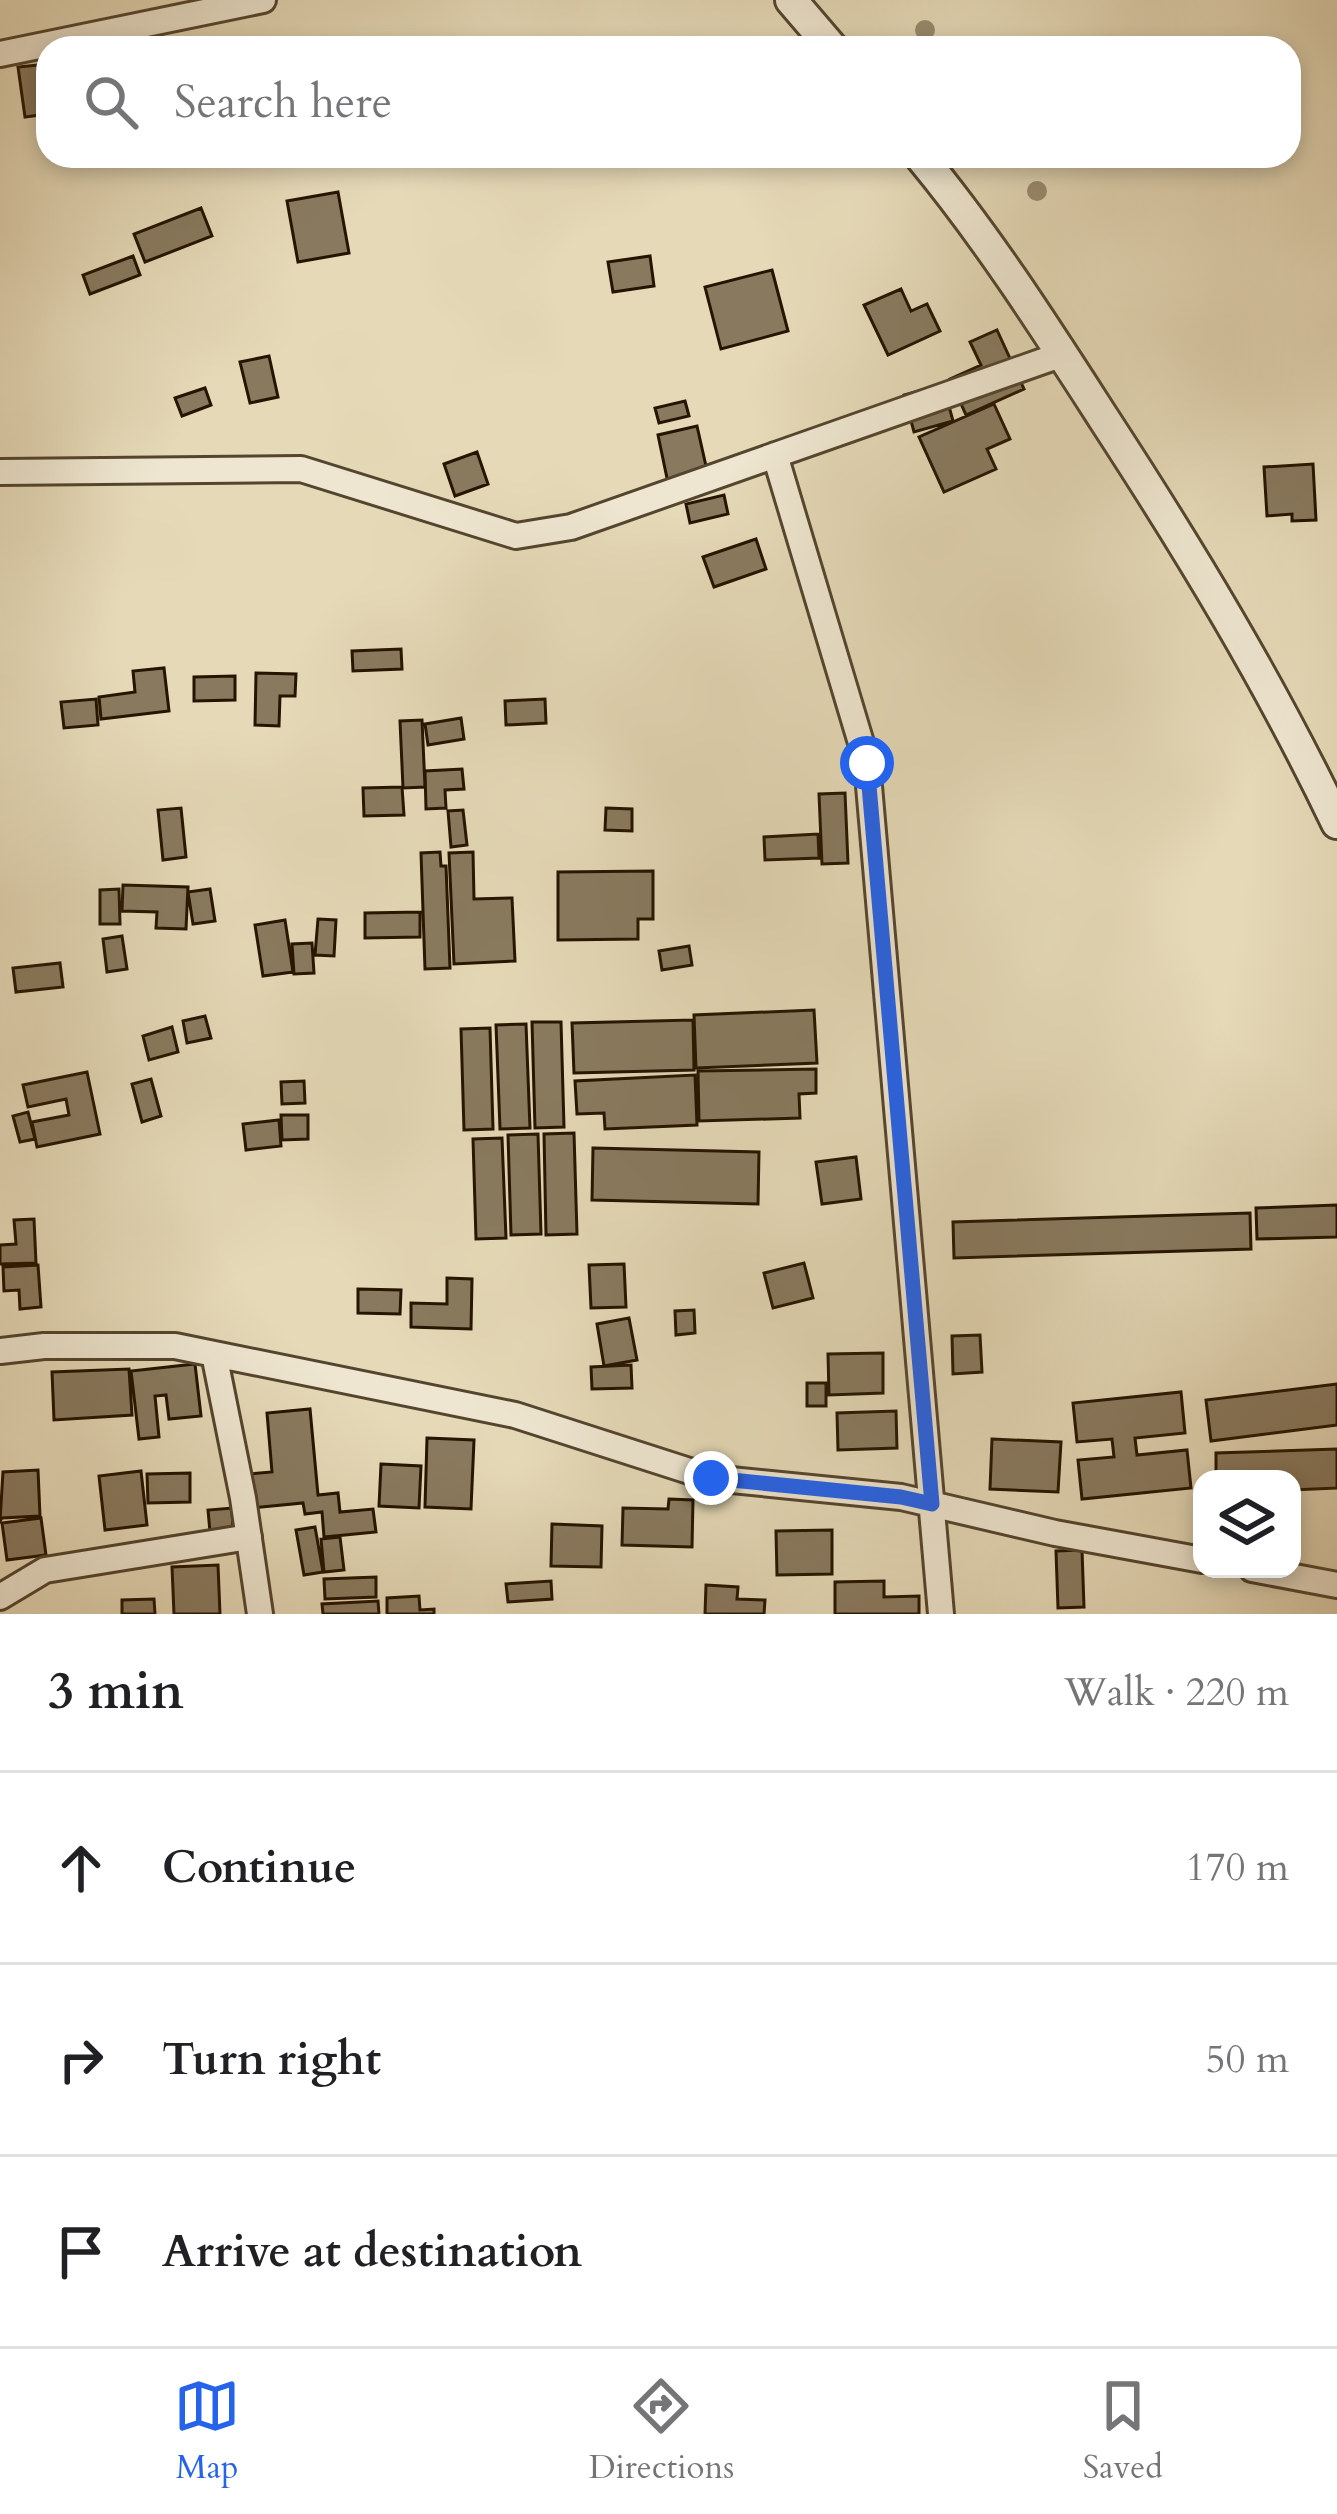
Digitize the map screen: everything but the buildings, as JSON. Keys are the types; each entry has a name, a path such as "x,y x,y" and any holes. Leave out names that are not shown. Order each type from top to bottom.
{"street":[{"path":"88,36 263,0"},
{"path":"791,0 822,36"},
{"path":"0,54 36,47"},
{"path":"929,168 1063,354 1210,581 1337,823"},
{"path":"0,472 301,469 516,536 572,527 1063,354"},
{"path":"775,455 867,763 941,1614"},
{"path":"0,1351 44,1346 175,1346 514,1415 711,1478 901,1497 1193,1558"},
{"path":"214,1354 260,1614"},
{"path":"0,1597 46,1570 249,1537"},
{"path":"1300,1578 1337,1585"}],"route":[{"path":"711,1478 932,1504 867,763"}]}
